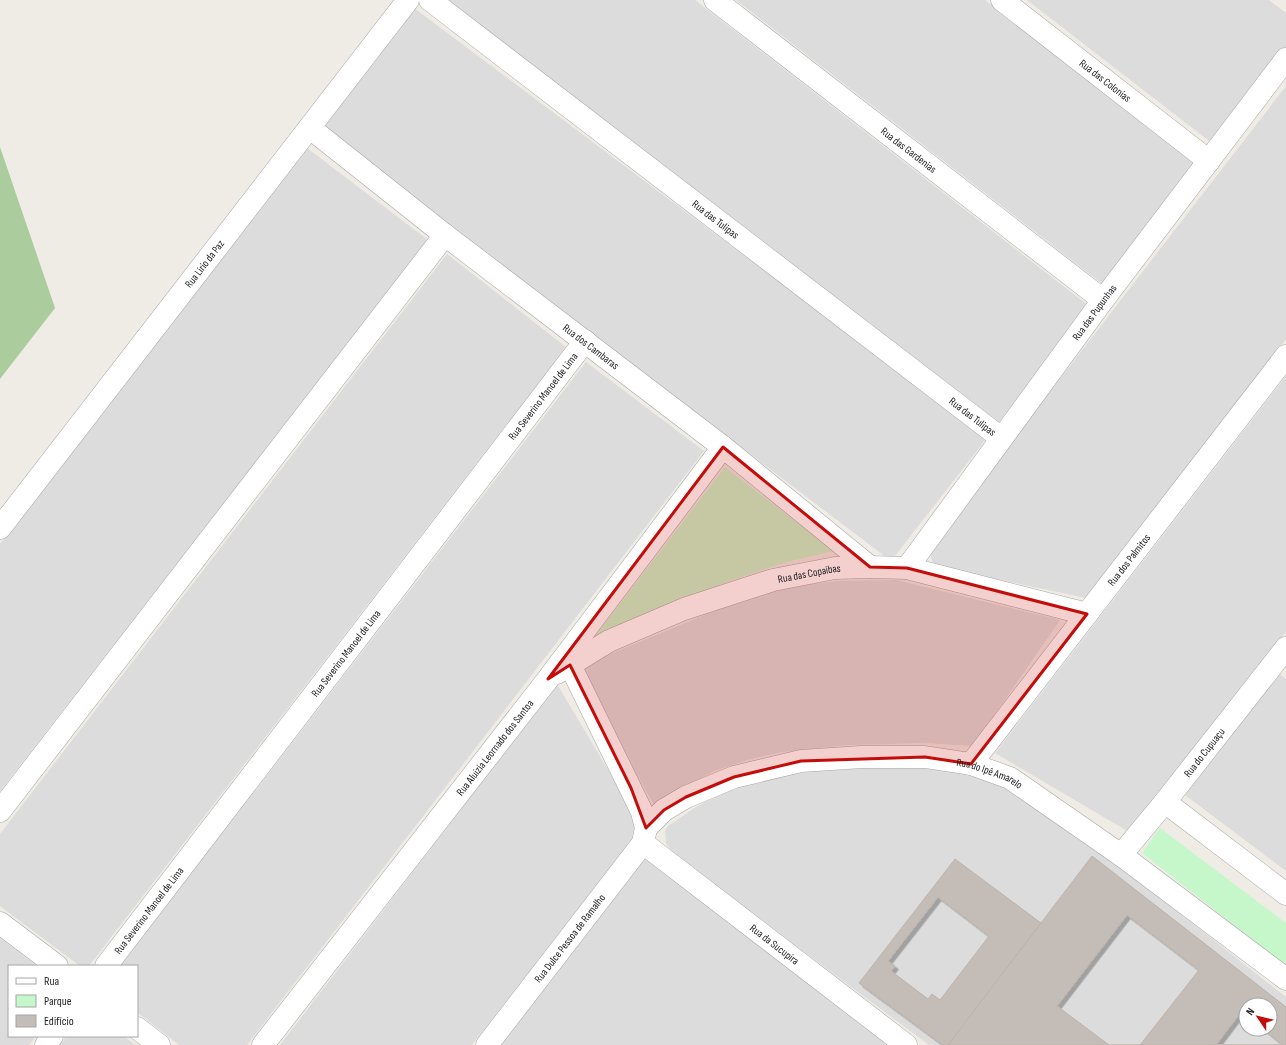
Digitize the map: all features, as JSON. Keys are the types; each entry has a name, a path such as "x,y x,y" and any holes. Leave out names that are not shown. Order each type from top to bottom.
{"street":[{"name":"Rua Lirio da Paz","path":"0,528 408,0"},
{"name":"Rua das Tulipas","path":"430,0 1001,438"},
{"name":"Rua das Gardenias","path":"715,0 1103,300"},
{"name":"Rua das Colonias","path":"1002,0 1209,161"},
{"name":"Rua das Pupunhas","path":"907,568 1103,300 1286,59"},
{"name":"Rua dos Cambaras","path":"310,128 445,235 723,446 870,567"},
{"path":"0,811 445,235"},
{"name":"Rua Severino Manoel de Lima","path":"107,965 585,341"},
{"name":"Rua dos Palmitos","path":"971,764 1286,356"},
{"name":"Rua Aluizia Leornado dos Santoa","path":"263,1045 548,679 723,446"},
{"name":"Rua das Copaibas","path":"548,679 609,641 684,609 765,582 835,568 907,568 1087,614"},
{"name":"Rua do Cupuaçu","path":"1121,855 1283,658"},
{"path":"570,665 632,788 642,812 644,836"},
{"name":"Rua do Ipê Amarelo","path":"644,836 664,810 686,797 734,777 801,761 861,757 925,757 971,764 1010,778 1121,855 1286,979"},
{"path":"1165,802 1286,894"},
{"name":"Rua Dulce Pessoa de Ramalho","path":"487,1045 644,836"},
{"name":"Rua da Sucupira","path":"644,836 906,1045"},
{"path":"0,923 56,965"},
{"path":"138,1029 159,1045"}],"highlighted area":[{"path":"723,447 870,567 907,568 1087,614 971,764 925,757 801,761 734,777 686,797 664,810 646,828 631,788 570,665 548,679"}],"shaded area":[{"path":"443,0 695,0 1089,306 999,422"},
{"path":"736,0 985,0 1196,165 1105,286"},
{"path":"1027,0 1269,0 1286,13 1286,49 1213,144"},
{"path":"414,8 987,438 891,561 322,129"},
{"path":"1286,86 1286,339 1086,598 940,567 934,564 931,558 931,553 937,538"},
{"path":"307,148 428,240 0,791 0,544"},
{"path":"447,254 566,347 90,965 79,965 0,906 0,834"},
{"path":"586,362 704,451 247,1045 179,1045 138,1013 138,965 121,965"},
{"path":"1286,376 1286,632 1129,832 995,753"},
{"path":"896,580 1060,620 973,746 926,743 848,745 782,752 747,760 714,771 654,805 585,683 584,674 586,667 591,662 721,608 784,587 839,581"},
{"path":"1280,674 1286,679 1286,871 1185,795"},
{"path":"557,684 642,827 472,1045 280,1045"},
{"path":"922,765 990,779 1027,800 1099,850 1286,997 1286,1045 929,1045 674,855 666,843 665,831 668,826 696,807 728,790 810,771"},
{"path":"646,857 889,1045 499,1045"},
{"path":"0,938 36,965 8,965 8,1037 35,1037 29,1045 0,1045"},
{"path":"65,1037 125,1037 135,1045 60,1045"}],"green space":[{"path":"0,147 55,308 0,379"},
{"path":"725,467 834,551 783,563 727,582 593,639"},
{"path":"1160,828 1286,923 1286,966 1142,853"}],"building":[{"path":"1092,856 1273,997 1238,997 1238,1037 1278,1037 1278,1001 1286,1007 1286,1045 948,1045"},
{"path":"955,859 1041,923 948,1045 943,1045 859,983"},
{"path":"938,897 989,936 940,1000 932,994 928,999 891,971 895,966 888,961"},
{"path":"1127,915 1199,970 1140,1045 1109,1045 1057,1006"},
{"path":"1238,1016 1238,1037 1273,1037 1283,1045 1216,1045"}]}
